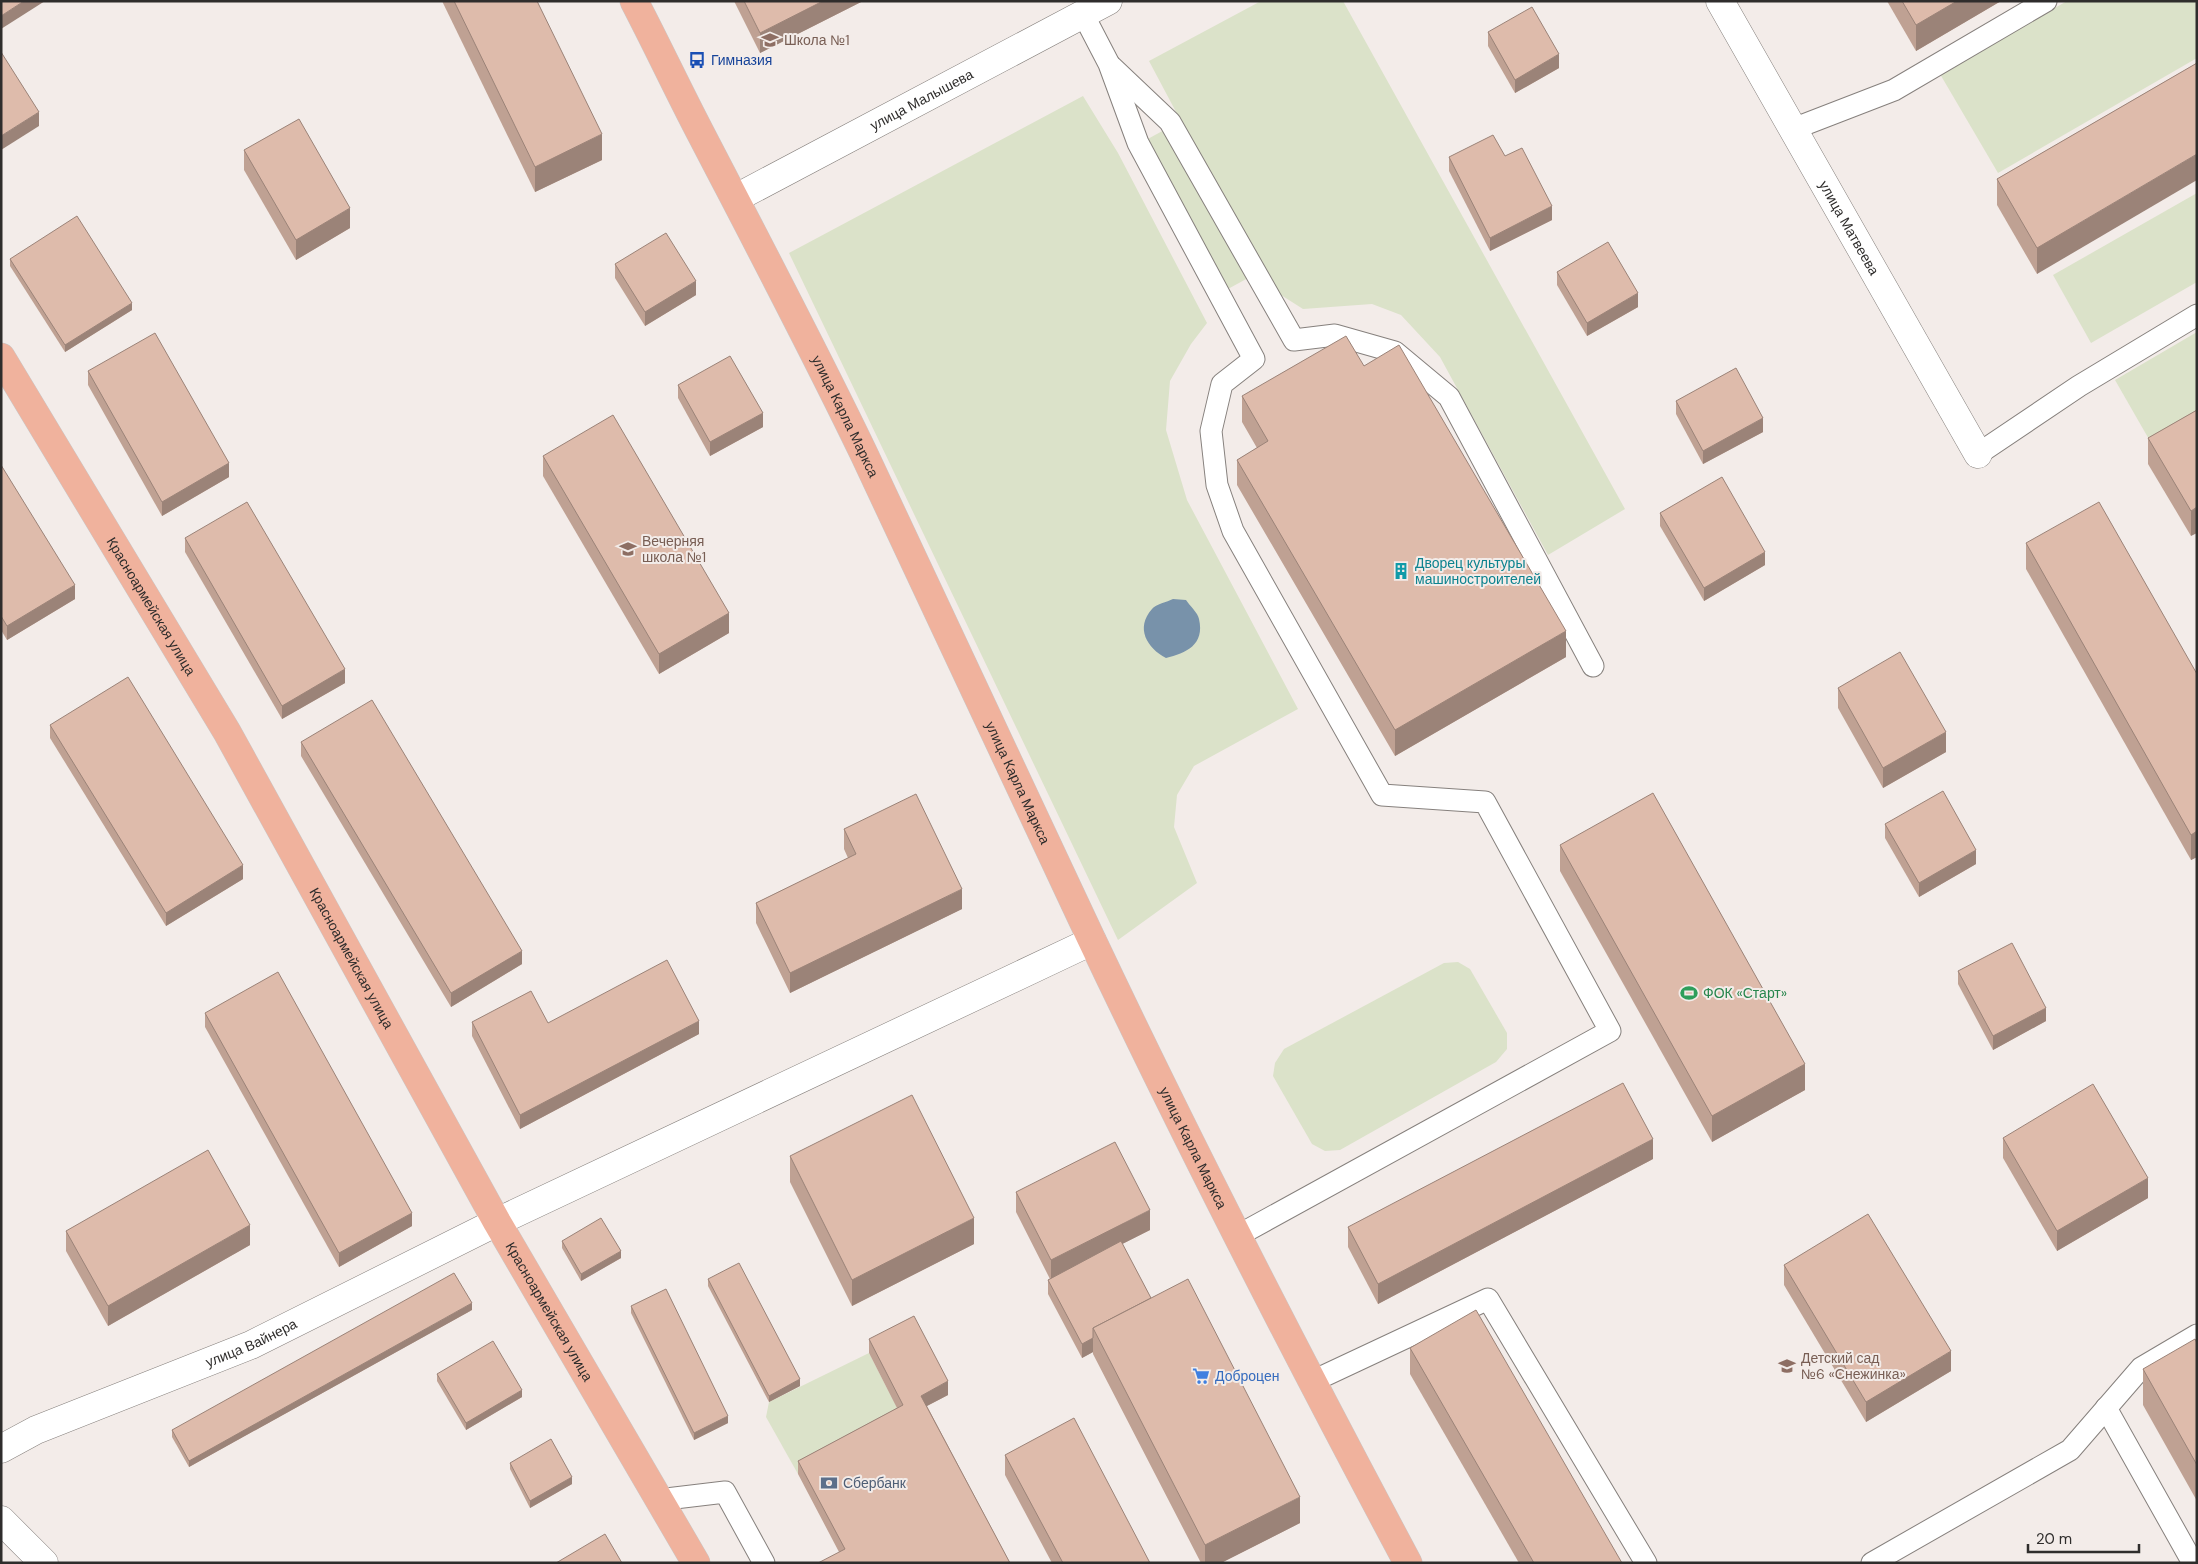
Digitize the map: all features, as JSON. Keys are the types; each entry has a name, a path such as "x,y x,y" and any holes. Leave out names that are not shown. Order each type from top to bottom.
{"main road":[{"name":"улица Карла Маркса","path":"634,1 670,69 700,132 736,198 863,452 1092,941 1236,1236 1311,1382 1408,1563"},
{"name":"Красноармейская улица","path":"1,357 227,732 497,1222 696,1563"}],"street":[{"name":"улица Малышева","path":"736,198 1108,1"},
{"name":"улица Матвеева","path":"1720,1 1978,454"},
{"name":"улица Вайнера","path":"1,1449 36,1430 251,1345 497,1222 1092,941"},
{"path":"1,1520 44,1563"}],"lane":[{"path":"1793,129 1894,90 2046,1"},
{"path":"1083,14 1109,64 1138,143 1254,359 1222,384 1211,431 1217,485 1233,531 1382,795 1486,802 1610,1031 1236,1236"},
{"path":"1109,64 1170,122 1294,340 1335,335 1395,352 1449,397 1593,666"},
{"path":"1978,454 2079,386 2197,315"},
{"path":"1311,1382 1488,1298 1646,1563"},
{"path":"1872,1563 2070,1450 2140,1368 2197,1335"},
{"path":"2106,1408 2193,1563"},
{"path":"658,1500 725,1492 764,1563"}],"green space":[{"path":"1261,1 1343,1 1625,509 1548,555 1440,357 1401,315 1372,304 1303,309 1281,295 1261,272 1149,61"},
{"path":"2067,1 2197,1 2197,58 1998,173 1940,74"},
{"path":"1083,96 1118,153 1207,323 1191,344 1170,381 1166,430 1187,500 1298,709 1194,766 1177,795 1174,827 1197,883 1118,940 789,253"},
{"path":"1166,129 1248,278 1228,289 1146,140"},
{"path":"2197,193 2197,282 2091,343 2053,275"},
{"path":"2197,332 2197,414 2150,441 2115,380"},
{"path":"1458,962 1470,969 1507,1033 1507,1049 1496,1062 1340,1150 1325,1151 1312,1144 1273,1076 1275,1063 1284,1049 1444,963"},
{"path":"869,1353 903,1419 798,1474 766,1417 769,1402"}],"water":[{"path":"1173,599 1186,600 1196,612 1200,628 1199,635 1192,646 1187,650 1166,658 1153,649 1149,643 1144,630 1144,623 1154,607"}],"building":[{"path":"1,1 24,1 1,16"},
{"path":"454,1 537,1 602,134 535,167"},
{"path":"744,1 823,1 760,33"},
{"path":"1902,1 1957,1 1916,25"},
{"path":"1532,7 1559,54 1515,80 1488,32"},
{"path":"1,52 39,112 1,136"},
{"path":"2197,63 2197,154 2037,248 1997,179"},
{"path":"299,119 350,208 296,240 244,150"},
{"path":"1493,135 1505,156 1522,148 1552,206 1490,238 1449,157"},
{"path":"77,216 132,303 65,345 10,259"},
{"path":"666,233 696,281 645,312 615,264"},
{"path":"1608,242 1638,293 1587,323 1557,272"},
{"path":"155,333 229,463 162,502 88,371"},
{"name":"Дворец культуры машиностроителей","path":"1346,336 1364,366 1399,345 1566,631 1395,730 1237,460 1268,441 1242,396"},
{"path":"730,356 763,413 710,442 678,385"},
{"path":"1736,368 1763,418 1703,451 1676,401"},
{"path":"2197,410 2197,507 2191,511 2148,438"},
{"path":"613,415 729,613 659,654 543,456"},
{"path":"1,465 75,585 7,626 1,616"},
{"path":"1722,477 1765,552 1704,588 1660,513"},
{"path":"247,502 345,669 282,706 185,538"},
{"path":"2099,502 2197,674 2197,831 2191,835 2026,543"},
{"path":"1900,652 1946,732 1883,768 1838,688"},
{"path":"128,677 243,865 166,913 50,725"},
{"path":"372,700 522,951 451,993 301,742"},
{"path":"1943,791 1976,850 1919,883 1885,824"},
{"name":"ФОК «Старт»","path":"1653,793 1805,1064 1712,1116 1560,845"},
{"path":"916,794 962,889 790,973 756,903 856,854 844,829"},
{"path":"2012,943 2046,1008 1993,1036 1958,971"},
{"path":"667,960 699,1021 520,1115 472,1022 531,991 548,1023"},
{"path":"278,972 412,1213 339,1253 205,1013"},
{"path":"1623,1083 1653,1139 1378,1284 1348,1227"},
{"path":"2093,1084 2148,1178 2057,1231 2003,1138"},
{"path":"912,1095 974,1218 852,1280 790,1156"},
{"path":"1115,1142 1150,1210 1051,1260 1016,1192"},
{"path":"208,1150 250,1225 108,1306 66,1231"},
{"path":"1868,1214 1951,1351 1866,1402 1784,1265"},
{"path":"601,1218 621,1251 581,1274 562,1241"},
{"path":"1121,1241 1151,1298 1093,1328 1093,1338 1082,1344 1048,1280"},
{"path":"739,1263 800,1379 769,1396 708,1279"},
{"path":"454,1273 472,1303 189,1461 172,1430"},
{"path":"1188,1279 1300,1497 1205,1545 1093,1328"},
{"path":"666,1289 728,1416 694,1433 631,1306"},
{"path":"1476,1310 1622,1563 1534,1563 1410,1348"},
{"path":"914,1316 948,1381 921,1396 1010,1563 818,1563 845,1549 798,1461 903,1405 869,1339"},
{"path":"2195,1339 2197,1343 2197,1465 2143,1369"},
{"path":"493,1341 522,1390 466,1423 437,1374"},
{"path":"1074,1418 1150,1563 1063,1563 1005,1455"},
{"path":"551,1439 572,1477 530,1501 510,1463"},
{"path":"605,1534 622,1563 556,1563"}],"place":[{"name":"Школа №1","path":"770,40"},
{"name":"Гимназия","path":"697,60"},
{"name":"Вечерняя школа №1","path":"628,549"},
{"name":"Дворец культуры машиностроителей","path":"1401,571"},
{"name":"ФОК «Старт»","path":"1689,993"},
{"name":"Детский сад №6 «Снежинка»","path":"1787,1366"},
{"name":"Доброцен","path":"1201,1376"},
{"name":"Сбербанк","path":"829,1483"}]}
